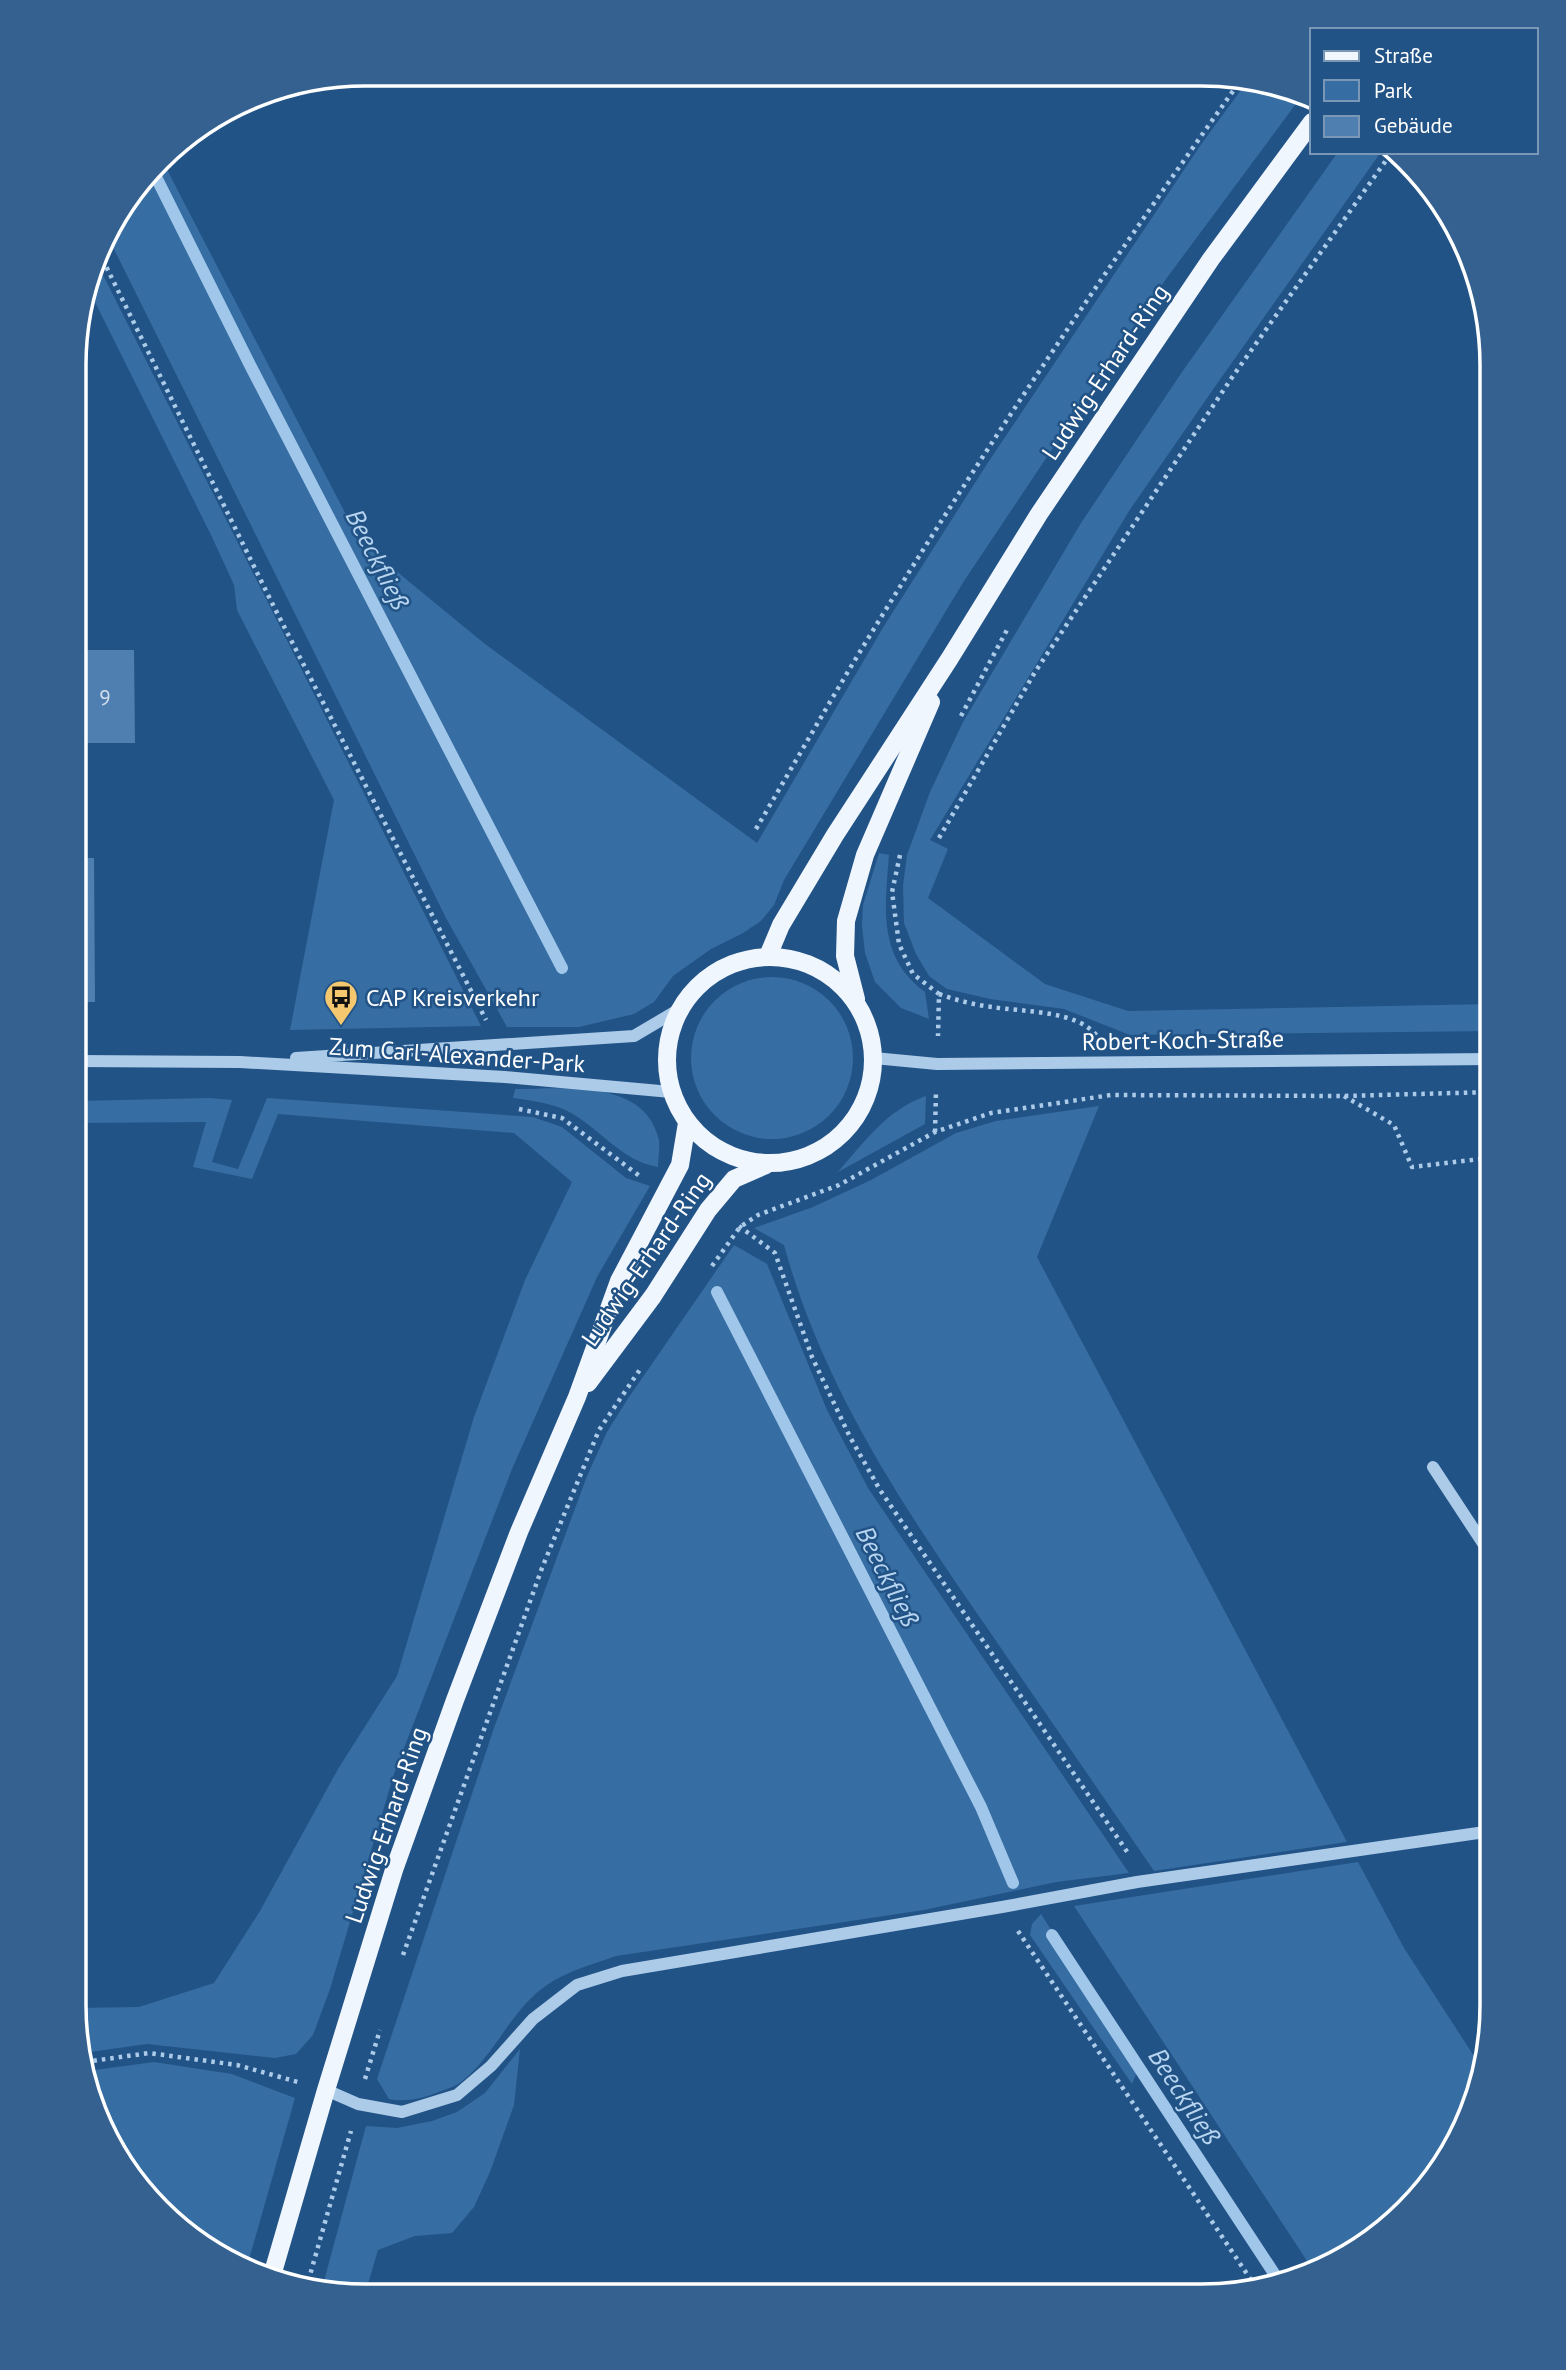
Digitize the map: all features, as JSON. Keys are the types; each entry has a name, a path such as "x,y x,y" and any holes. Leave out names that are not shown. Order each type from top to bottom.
{"main road":[{"name":"Ludwig-Erhard-Ring","path":"768,956 781,925 835,835 950,658 1039,514 1211,259 1310,125"},
{"name":"Ludwig-Erhard-Ring","path":"857,1003 845,956 846,921 865,855 950,658"},
{"path":"768,956 803,962 833,978 857,1003 869,1029 874,1058 869,1092 854,1122 830,1146 800,1160 767,1164 736,1159 709,1145 687,1123 671,1092 667,1050 678,1010 695,988 716,971 741,960 768,956"},
{"name":"Ludwig-Erhard-Ring","path":"274,2269 394,1870 454,1700 519,1532 577,1397 619,1281 680,1165 687,1123"},
{"name":"Ludwig-Erhard-Ring","path":"577,1397 653,1296 708,1210 734,1179 767,1164"}],"street":[{"name":"Zum Carl-Alexander-Park","path":"240,1062 634,1036 678,1010"},
{"name":"Robert-Koch-Straße","path":"874,1058 937,1064 1480,1059"},
{"name":"Zum Carl-Alexander-Park","path":"86,1061 240,1062 505,1077 671,1092"},
{"path":"1433,1468 1480,1538"},
{"path":"326,2090 358,2104 402,2112 457,2095 491,2066 533,2019 577,1985 622,1970 1137,1882 1480,1833"}],"path":[{"path":"756,829 859,654 992,444 1154,202 1235,88"},
{"path":"939,838 1035,672 1233,376 1388,158"},
{"path":"105,264 272,603 500,1045"},
{"path":"960,718 1008,627"},
{"path":"903,844 892,892 899,944 913,974 939,994 962,1002 1050,1014 1089,1025 1116,1062"},
{"path":"935,1132 939,994"},
{"path":"505,1077 506,1106 562,1118 639,1176 668,1190"},
{"path":"711,1267 740,1227 758,1215 839,1185 935,1132 992,1113 1111,1095 1343,1096 1480,1092"},
{"path":"1343,1096 1394,1125 1412,1167 1480,1159"},
{"path":"708,1210 740,1227 775,1253 812,1357 850,1437 880,1490 1132,1858 1137,1882"},
{"path":"401,1960 542,1568 599,1430 644,1363"},
{"path":"1002,1907 1251,2280"},
{"path":"309,2279 381,2026"},
{"path":"91,2061 149,2053 237,2065 326,2090"}],"green space":[{"path":"1242,89 1297,103 1166,279 964,581 784,880 774,905 761,921 711,949 673,976 654,1002 634,1014 579,1027 507,1027 446,918 113,246 143,195 166,168 354,530 373,552 485,644 757,843 884,626 987,464 1200,146"},
{"path":"1337,154 1380,154 1129,511 930,840 948,849 928,898 1045,984 1128,1011 1480,1004 1480,1031 1130,1035 1064,1009 990,999 947,989 929,976 916,954 904,923 903,886 907,855 930,792 963,722 1081,523 1182,372"},
{"path":"102,273 481,1026 290,1030 334,800 237,610 234,585 93,299"},
{"path":"879,853 889,855 886,912 891,947 910,978 925,992 929,1019 901,1008 875,982 865,953 863,905"},
{"path":"772,977 803,984 829,1001 846,1027 853,1058 846,1089 829,1115 803,1132 772,1139 741,1132 715,1115 698,1089 691,1058 698,1027 715,1001 741,984"},
{"path":"515,1089 600,1091 637,1106 651,1120 659,1140 658,1167 645,1164 623,1152 582,1120 564,1110 513,1098"},
{"path":"926,1096 925,1124 838,1172 888,1118"},
{"path":"210,1098 232,1100 212,1162 238,1169 267,1098 533,1117 562,1127 626,1178 650,1186 597,1277 512,1469 394,1774 330,1989 313,2035 296,2054 275,2058 147,2044 90,2052 86,2008 139,2007 214,1983 260,1911 338,1769 397,1676 474,1417 525,1280 572,1182 514,1133 278,1114 252,1179 193,1167 206,1122 86,1123 86,1101"},
{"path":"1099,1106 1037,1257 1347,1842 1154,1871 900,1496 871,1449 821,1350 784,1245 754,1228 813,1207 871,1180 956,1133 996,1121"},
{"path":"734,1245 767,1264 827,1410 868,1488 1129,1873 1056,1882 924,1910 616,1956 563,1976 534,1995 484,2059 458,2084 419,2098 389,2099 377,2079 494,1728 587,1476 607,1432 627,1400"},
{"path":"1358,1862 1404,1948 1475,2058 1459,2112 1443,2145 1423,2175 1399,2203 1371,2227 1341,2247 1308,2263 1074,1906"},
{"path":"1041,1914 1139,2067 1132,2084 1030,1935 1032,1924"},
{"path":"520,2049 514,2105 490,2172 474,2207 452,2233 415,2236 378,2250 368,2284 324,2281 366,2126 397,2128 432,2121 457,2112 485,2093"},
{"path":"154,2062 232,2074 295,2098 249,2259 195,2227 167,2203 143,2175 115,2129 93,2070"}],"building":[{"path":"86,650 134,650 135,743 86,743"},
{"path":"86,858 94,858 95,1002 86,1002"}],"waterway":[{"name":"Beeckfließ","path":"157,179 250,365 562,968"},
{"name":"Beeckfließ","path":"717,1292 981,1807 1013,1883"},
{"name":"Beeckfließ","path":"1052,1935 1275,2275"}],"place":[{"name":"CAP Kreisverkehr","path":"341,1027"}]}
